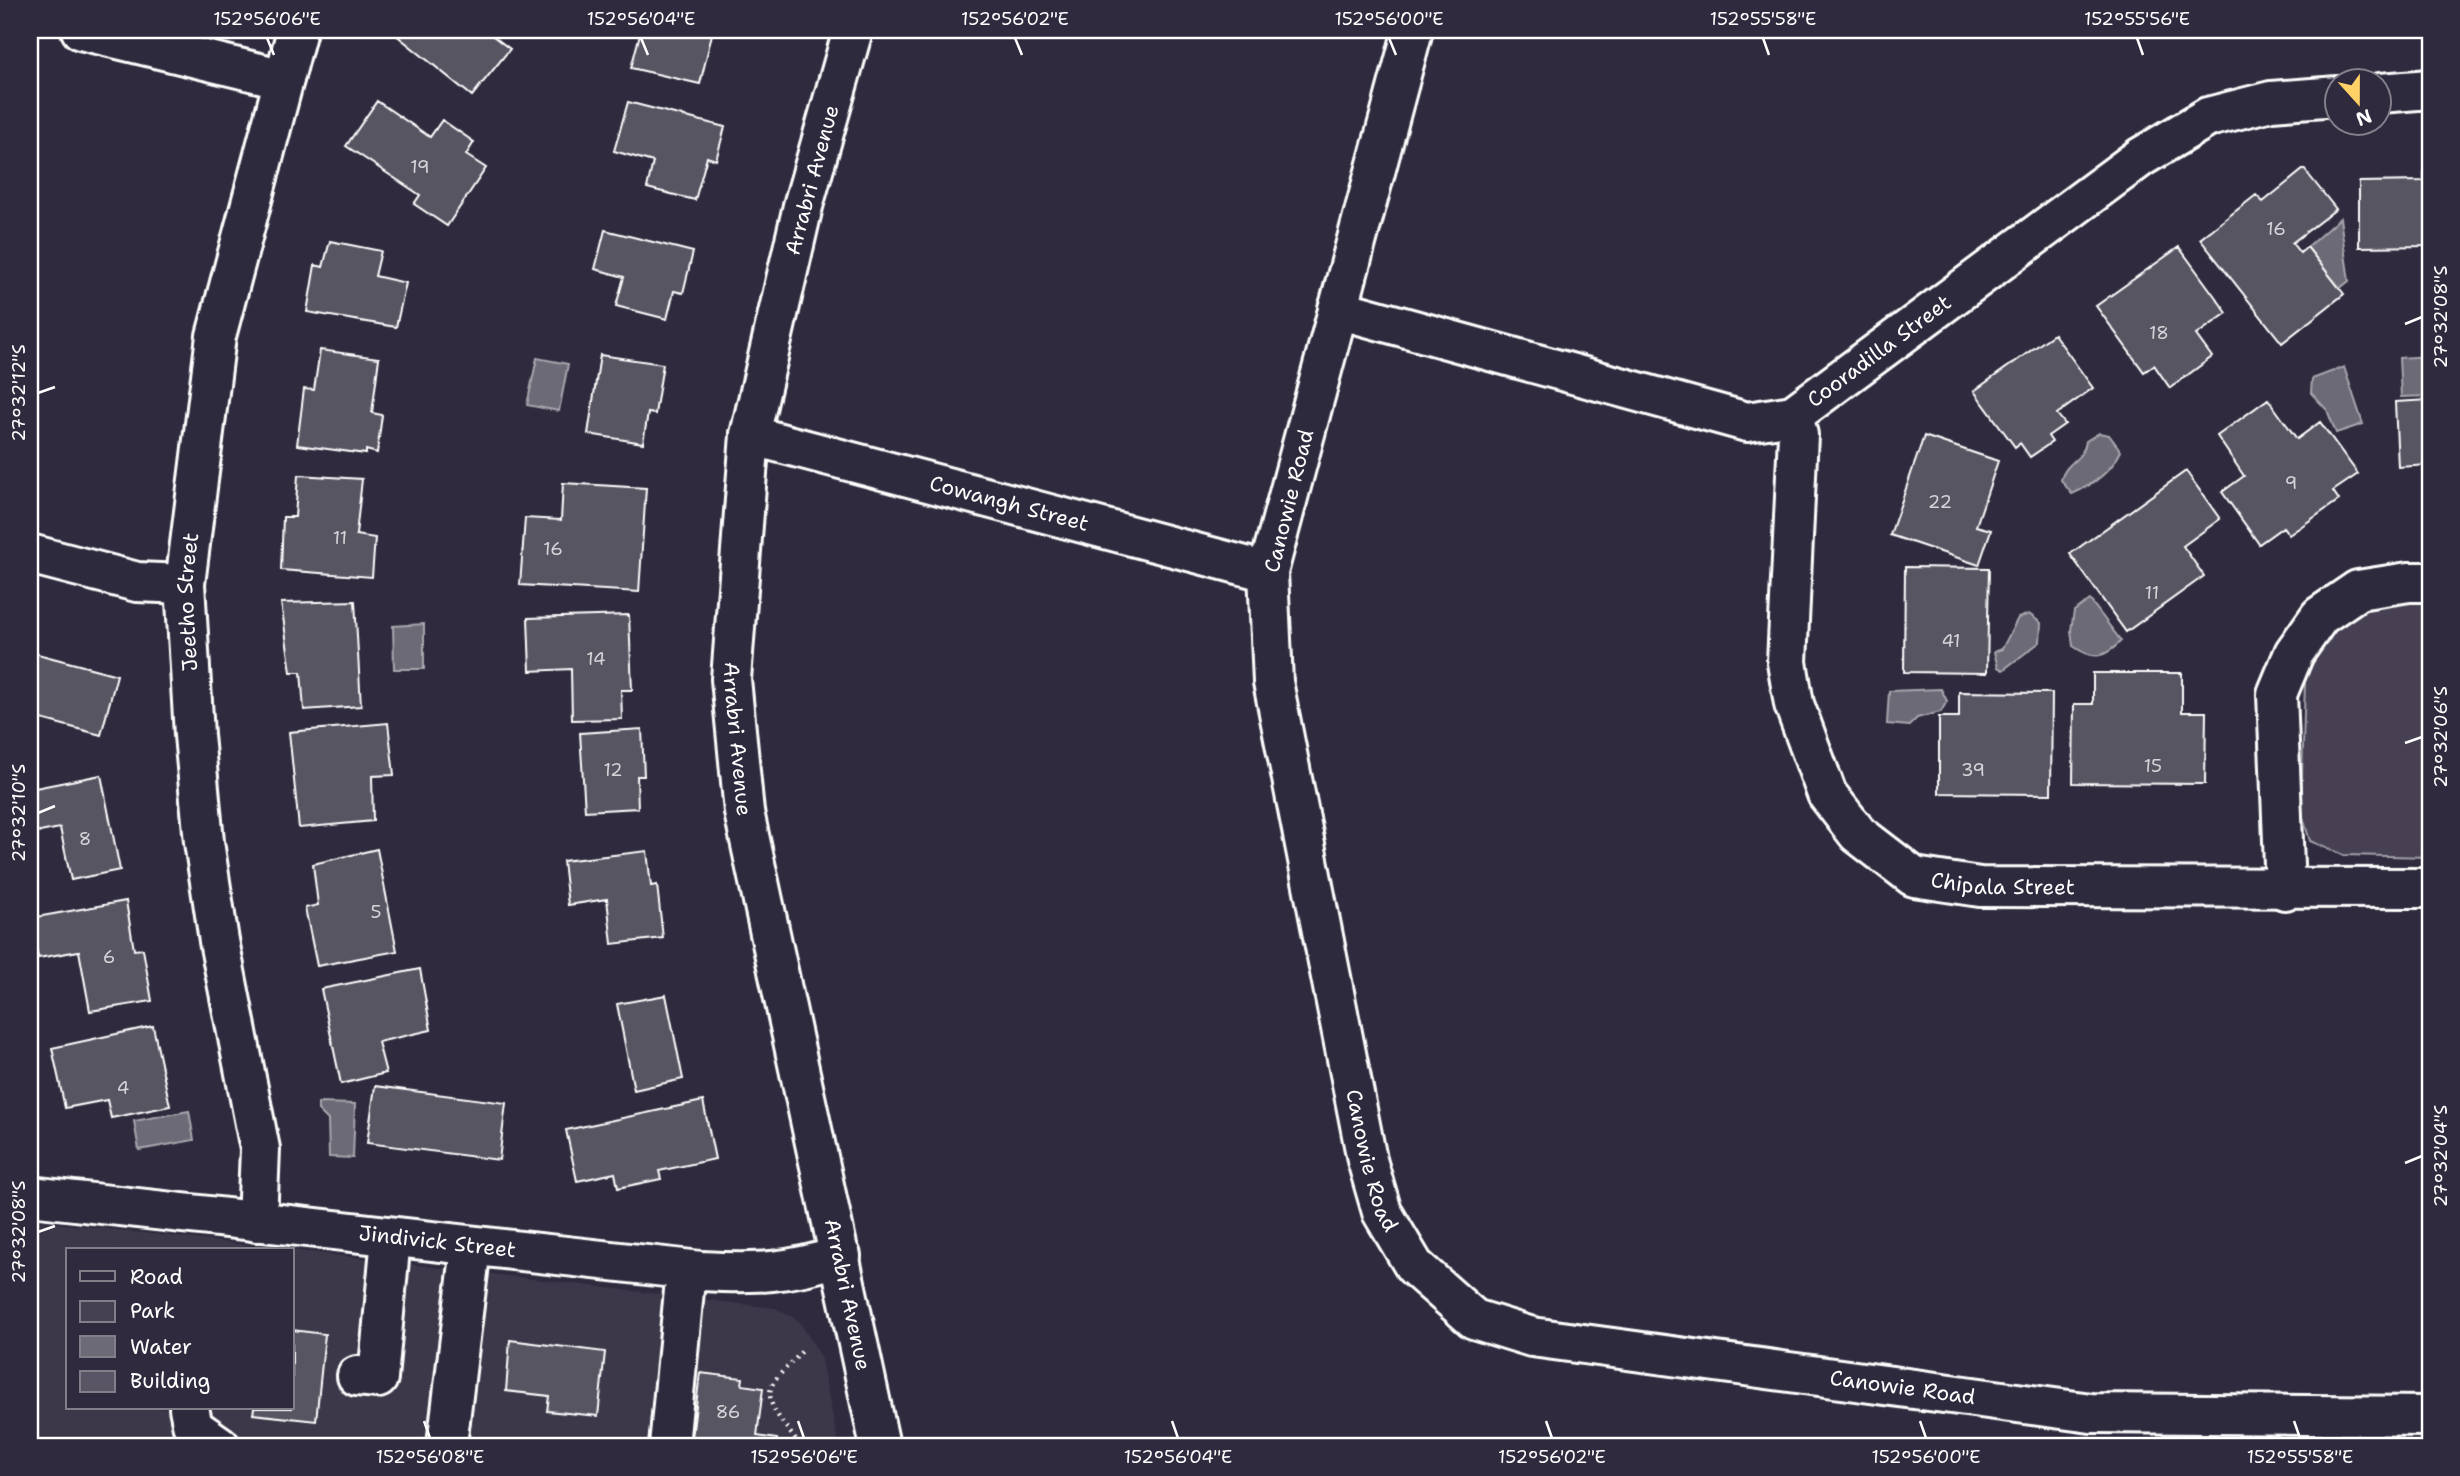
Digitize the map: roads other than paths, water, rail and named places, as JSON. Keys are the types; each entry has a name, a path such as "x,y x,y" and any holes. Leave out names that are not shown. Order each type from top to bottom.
{"street":[{"path":"80,30 284,79"},
{"name":"Jeetho Street","path":"233,1230 260,1149 219,941 204,842 194,735 185,584 216,336 297,30"},
{"name":"Arrabri Avenue","path":"853,30 803,206 750,435 731,679 744,812 880,1446"},
{"name":"Canowie Road","path":"1413,30 1268,572 1273,682 1367,1160 1382,1212 1414,1266 1474,1320 1532,1337 2091,1413 2366,1431 2430,1416"},
{"path":"2394,92 2430,89"},
{"name":"Cooradilla Street","path":"1338,309 1747,422 1793,415 2141,158 2208,117 2271,101 2324,97"},
{"name":"Chipala Street","path":"1793,415 1798,435 1787,662 1794,704 1827,794 1858,834 1914,877 1980,887 2285,890 2430,888"},
{"name":"Cowangh Street","path":"750,435 1268,572"},
{"path":"30,554 137,582 185,584"},
{"path":"2285,890 2277,694 2294,653 2320,616 2358,590 2409,582 2430,582"},
{"name":"Jindivick Street","path":"30,1196 233,1230 391,1237 686,1270 765,1274 803,1268 841,1256"},
{"path":"357,1376 378,1378 391,1237"},
{"path":"447,1445 471,1247"},
{"path":"668,1446 686,1270"},
{"path":"189,1410 193,1427 212,1443 220,1446"}],"water":[{"path":"2340,218 2349,281 2340,288 2307,247"},
{"path":"2430,356 2430,396 2401,397 2399,358"},
{"path":"537,358 568,364 559,411 527,405"},
{"path":"2344,367 2363,424 2336,433 2327,410 2311,393 2312,379"},
{"path":"2099,433 2109,435 2121,451 2101,477 2072,494 2061,480 2063,474 2082,453 2086,441"},
{"path":"2090,600 2121,641 2098,656 2087,654 2073,646 2071,630 2074,611"},
{"path":"2029,614 2041,623 2040,642 2003,670 1998,667 1994,652 2002,649 2018,618"},
{"path":"424,624 424,669 394,669 393,626"},
{"path":"1941,689 1947,701 1941,712 1917,718 1909,726 1887,724 1889,691"},
{"path":"318,1103 355,1104 353,1158 329,1157 328,1120 318,1110"},
{"path":"189,1111 194,1140 139,1150 134,1121"}]}
